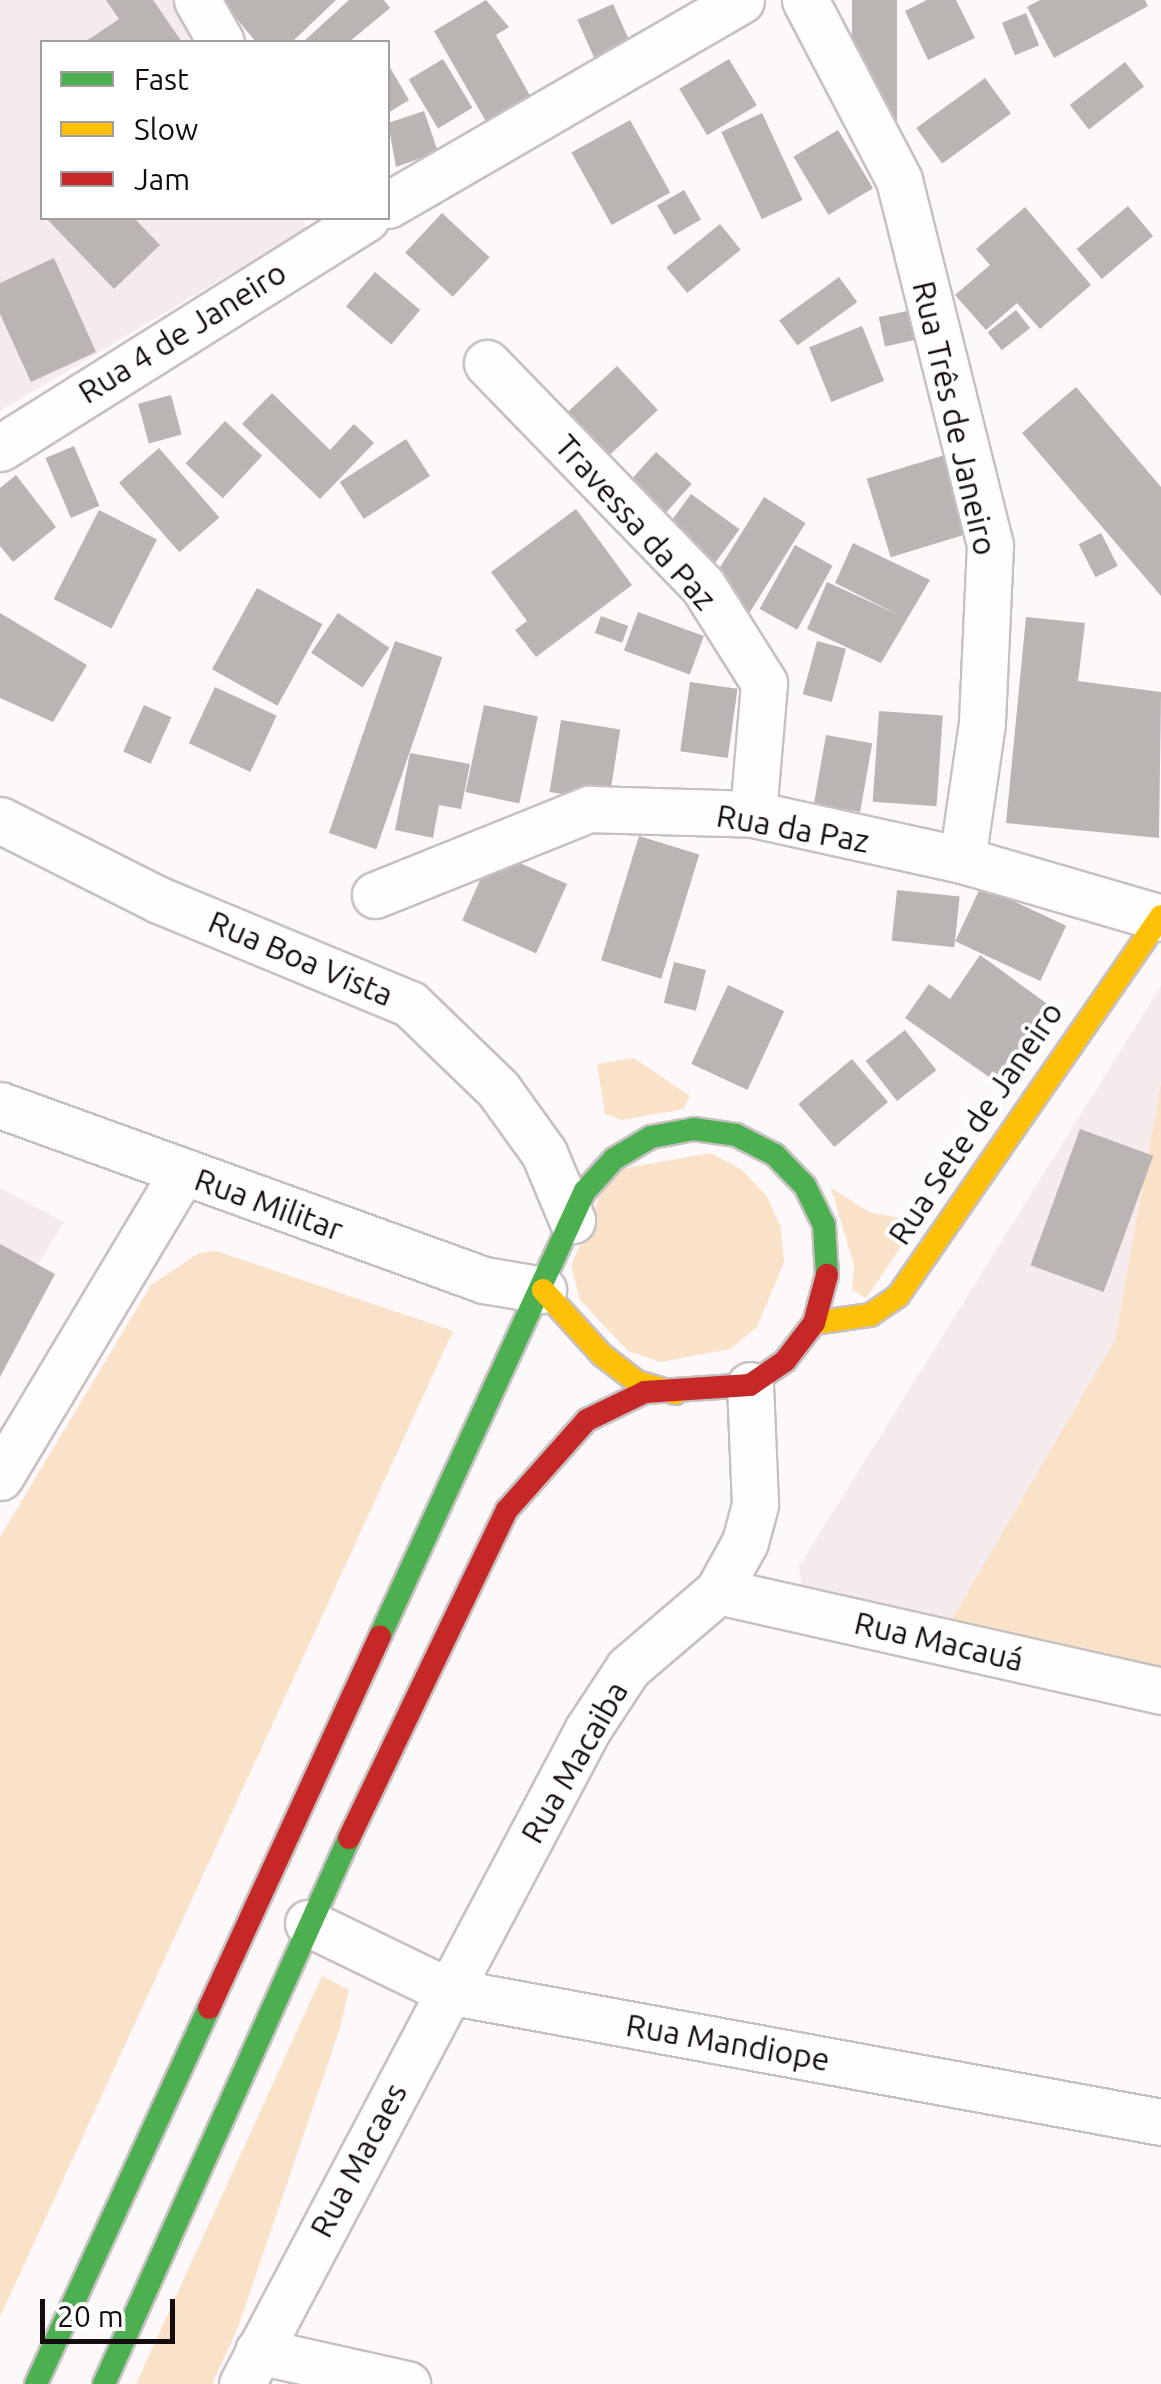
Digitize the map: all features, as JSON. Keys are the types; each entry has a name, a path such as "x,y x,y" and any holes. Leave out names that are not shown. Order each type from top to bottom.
{"main road":[{"name":"Rua Sete de Janeiro","path":"814,1323 870,1315 898,1296 1160,917"},
{"path":"36,2384 496,1374 543,1290 572,1220 614,1158 651,1137 694,1129 736,1136 775,1155 805,1186 824,1225 830,1268 814,1323 785,1361 750,1384 626,1398 587,1420 507,1510 308,1923 104,2384"},
{"path":"543,1290 602,1355 637,1382 679,1395"}],"street":[{"path":"197,0 220,40"},
{"path":"390,204 686,12 741,0"},
{"name":"Rua Três de Janeiro","path":"805,0 899,180 990,545 982,723 962,860"},
{"name":"Rua 4 de Janeiro","path":"0,448 340,224"},
{"name":"Travessa da Paz","path":"488,363 703,586 764,683 752,814"},
{"name":"Rua da Paz","path":"374,895 589,809 752,814 962,860 1160,917"},
{"name":"Rua Boa Vista","path":"0,820 159,900 410,1004 498,1089 544,1152 572,1220"},
{"name":"Rua Militar","path":"0,1106 484,1280 543,1290"},
{"path":"0,1477 182,1173"},
{"name":"Rua Macaiba","path":"448,1991 628,1668 718,1591 755,1504 750,1384"},
{"name":"Rua Macauá","path":"718,1591 1161,1691"},
{"name":"Rua Mandiope","path":"308,1923 448,1991 1161,2122"},
{"name":"Rua Macaes","path":"250,2367 448,1991"},
{"path":"250,2367 407,2384"}],"shaded area":[{"path":"0,0 179,0 202,40 40,40 40,220 302,220 307,228 0,411"},
{"path":"1161,986 1161,1083 1115,1340 945,1631 804,1597 799,1566"},
{"path":"634,1058 690,1096 683,1109 622,1120 605,1114 597,1064"},
{"path":"1161,1083 1161,1678 945,1631 1115,1340"},
{"path":"710,1153 741,1169 766,1195 781,1227 784,1262 757,1327 730,1349 661,1362 628,1351 580,1300 571,1266 610,1171"},
{"path":"0,1188 64,1222 0,1326"},
{"path":"831,1188 869,1212 918,1222 866,1298 852,1290 854,1265"},
{"path":"216,1251 453,1331 0,2317 0,1537 151,1285 199,1253"},
{"path":"322,1976 349,1990 340,2028 237,2330 212,2384 136,2384"}],"building":[{"path":"106,0 153,0 181,40 88,40 119,19"},
{"path":"221,0 336,0 294,40 254,40"},
{"path":"349,0 384,0 390,8 351,40 305,40"},
{"path":"486,0 509,27 496,35 532,99 488,125 434,31"},
{"path":"852,0 897,0 897,129 852,129"},
{"path":"927,0 956,0 975,38 928,60 905,11"},
{"path":"1040,0 1145,0 1148,6 1054,58 1027,7"},
{"path":"613,4 630,43 595,59 577,20"},
{"path":"1026,13 1039,45 1015,55 1002,23"},
{"path":"443,59 472,108 438,128 409,80"},
{"path":"729,59 757,105 707,135 679,89"},
{"path":"1125,62 1144,86 1089,130 1070,105"},
{"path":"390,67 409,100 390,112"},
{"path":"985,78 1011,114 942,164 916,128"},
{"path":"424,111 438,152 396,167 390,122"},
{"path":"762,113 803,200 762,219 721,132"},
{"path":"630,120 670,193 612,225 571,152"},
{"path":"838,130 873,188 828,215 793,157"},
{"path":"684,190 701,219 674,235 657,206"},
{"path":"1128,206 1153,236 1102,279 1077,249"},
{"path":"1025,207 1091,285 1040,329 1017,303 986,330 955,295 990,265 976,249"},
{"path":"442,213 490,257 453,297 405,252"},
{"path":"48,220 136,220 160,245 114,289"},
{"path":"720,224 741,250 687,293 666,267"},
{"path":"54,258 96,352 31,382 0,314 0,283"},
{"path":"375,272 420,310 391,344 346,306"},
{"path":"839,277 857,302 797,346 779,320"},
{"path":"912,310 918,339 885,346 879,317"},
{"path":"1016,310 1030,328 1002,350 988,332"},
{"path":"862,326 884,381 831,402 809,347"},
{"path":"617,366 658,410 596,467 556,423"},
{"path":"1076,387 1161,487 1161,596 1022,433"},
{"path":"272,393 330,450 354,424 374,443 320,499 242,424"},
{"path":"171,395 182,435 149,443 138,404"},
{"path":"225,421 262,456 223,498 185,463"},
{"path":"406,439 430,476 364,519 340,482"},
{"path":"74,446 99,506 71,518 45,458"},
{"path":"159,448 219,517 179,552 119,483"},
{"path":"656,452 692,484 660,520 624,488"},
{"path":"948,454 972,532 891,557 867,479"},
{"path":"16,475 56,527 13,562 0,546 0,488"},
{"path":"691,494 740,529 709,571 660,536"},
{"path":"764,497 806,523 750,612 708,586"},
{"path":"576,509 632,585 536,657 515,630 527,621 491,572"},
{"path":"99,510 157,540 112,629 54,599"},
{"path":"1101,533 1118,566 1096,577 1079,544"},
{"path":"853,543 930,580 881,663 807,629 827,582 899,615 835,583"},
{"path":"795,545 833,566 797,630 760,609"},
{"path":"257,588 323,624 278,706 212,669"},
{"path":"638,612 704,636 690,674 624,651"},
{"path":"0,613 87,665 53,722 0,698"},
{"path":"338,613 389,648 363,687 311,653"},
{"path":"601,616 628,626 622,643 595,633"},
{"path":"1026,617 1085,623 1078,681 1161,692 1159,838 1006,823"},
{"path":"395,641 442,657 376,849 329,833"},
{"path":"817,641 846,649 832,702 803,694"},
{"path":"690,682 738,689 728,758 680,751"},
{"path":"215,687 277,716 250,772 189,743"},
{"path":"144,705 171,717 151,764 123,752"},
{"path":"484,705 538,716 519,803 465,792"},
{"path":"879,711 943,715 936,806 873,802"},
{"path":"561,720 620,729 609,801 550,792"},
{"path":"826,735 872,743 860,812 814,804"},
{"path":"410,753 470,764 461,809 439,805 433,838 395,830"},
{"path":"639,836 699,854 661,979 601,960"},
{"path":"493,851 567,884 536,953 462,920"},
{"path":"981,886 1066,926 1040,981 955,941"},
{"path":"897,890 960,897 954,947 892,941"},
{"path":"980,955 1053,1008 999,1084 905,1018 929,984 950,999"},
{"path":"674,962 706,970 696,1011 664,1003"},
{"path":"728,985 784,1011 747,1090 691,1064"},
{"path":"905,1030 936,1070 897,1101 866,1061"},
{"path":"852,1059 888,1102 834,1147 798,1104"},
{"path":"1080,1129 1153,1156 1104,1292 1030,1265"},
{"path":"0,1244 55,1274 0,1377"}],"traffic: fast":[{"path":"380,1636 585,1191 614,1159 651,1137 694,1129 736,1135 775,1155 805,1186 824,1225 827,1275"},
{"path":"104,2384 349,1838"},
{"path":"36,2384 209,2008"}],"traffic: slow":[{"path":"814,1323 870,1315 898,1296 1161,916"},
{"path":"543,1290 602,1355 637,1382 675,1393"}],"traffic: jam":[{"path":"349,1838 507,1510 587,1420 645,1392 750,1385 785,1361 814,1323 827,1275"},
{"path":"209,2008 380,1636"}]}
